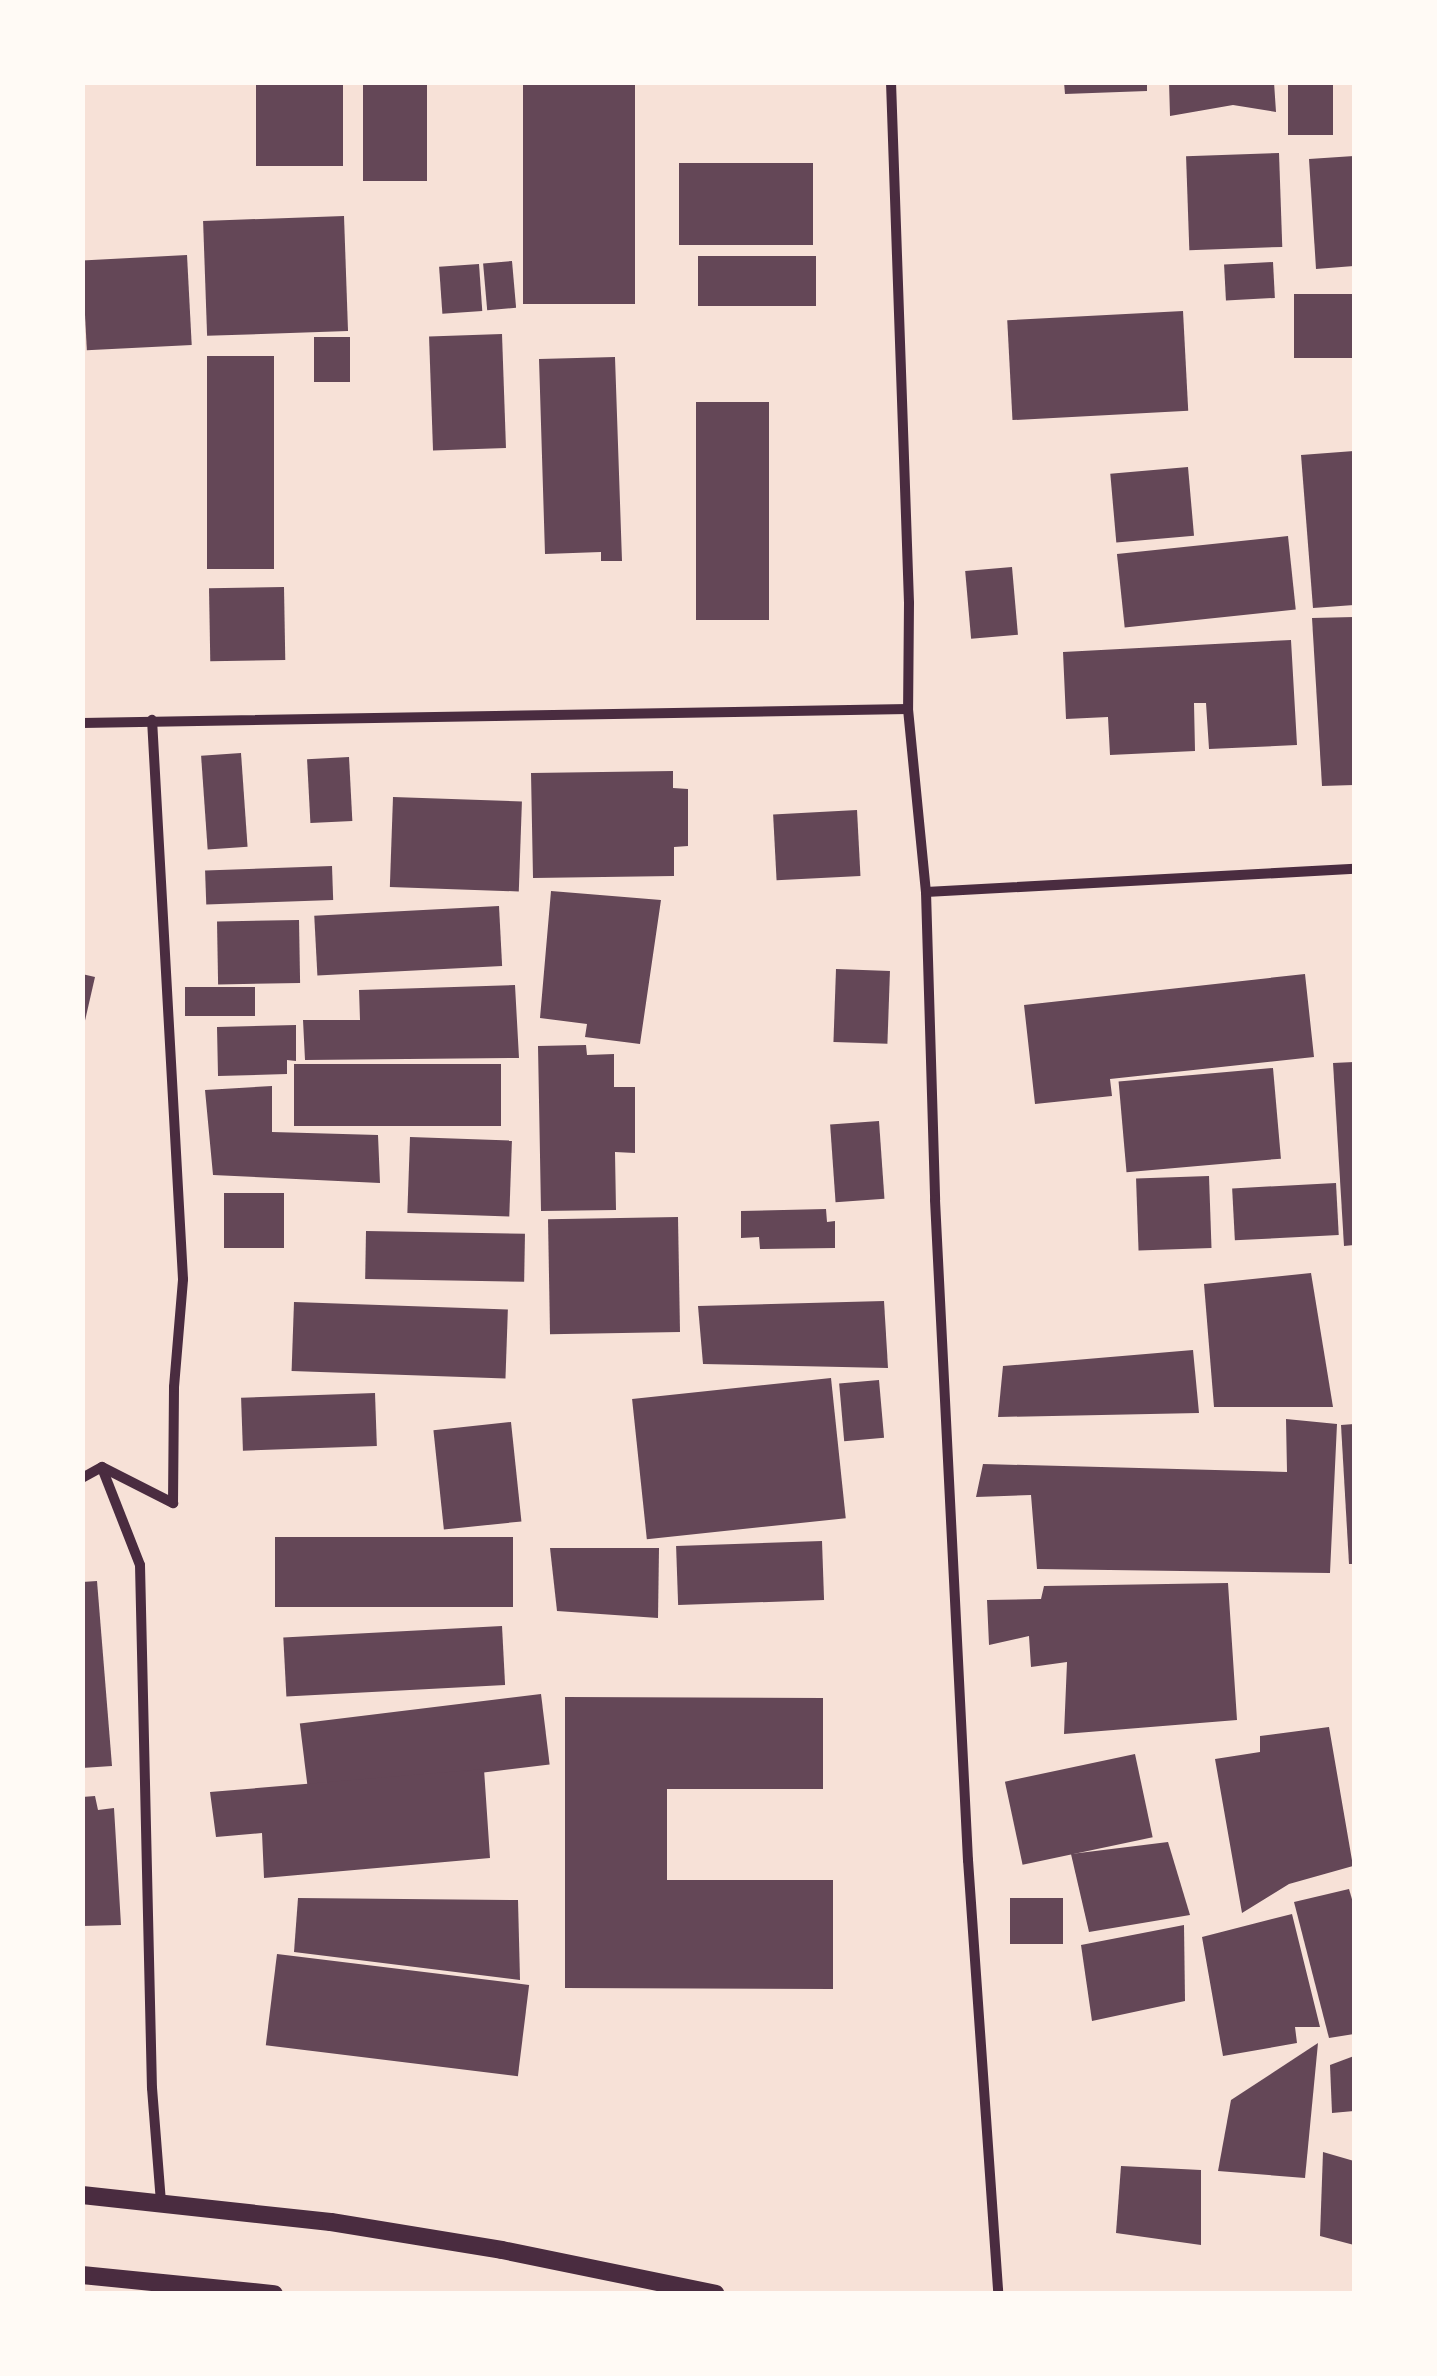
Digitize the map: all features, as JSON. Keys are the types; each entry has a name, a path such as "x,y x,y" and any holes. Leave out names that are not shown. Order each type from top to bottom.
{"street":[{"path":"891,82 908,583 908,709 926,892 949,1491 998,2294"},
{"path":"82,723 908,709"},
{"path":"102,1467 174,1503 174,1388 183,1279 152,720"},
{"path":"926,892 1354,870"},
{"path":"82,1478 102,1467"},
{"path":"102,1467 140,1565 152,2088 162,2202"},
{"path":"82,2195 331,2222 502,2250 716,2294"},
{"path":"82,2275 274,2294"}],"building":[{"path":"256,82 343,82 343,166 256,166"},
{"path":"363,82 427,82 427,181 363,181"},
{"path":"523,82 635,82 635,304 523,304"},
{"path":"1064,82 1147,82 1147,91 1065,94"},
{"path":"1169,82 1274,82 1276,112 1233,105 1170,116"},
{"path":"1288,82 1333,82 1333,135 1288,135"},
{"path":"1279,153 1282,247 1189,250 1186,156"},
{"path":"1354,156 1354,266 1316,269 1309,159"},
{"path":"679,163 813,163 813,245 679,245"},
{"path":"344,216 348,331 207,336 203,221"},
{"path":"187,255 192,345 87,350 82,260"},
{"path":"698,256 816,256 816,306 698,306"},
{"path":"512,261 516,308 487,310 483,264"},
{"path":"1273,262 1275,298 1226,301 1224,265"},
{"path":"479,264 482,311 442,314 439,267"},
{"path":"1294,294 1354,294 1354,358 1294,358"},
{"path":"1183,311 1188,411 1012,420 1007,320"},
{"path":"502,334 506,448 433,450 429,337"},
{"path":"314,337 350,337 350,382 314,382"},
{"path":"207,356 274,356 274,569 207,569"},
{"path":"615,357 622,561 601,561 601,552 545,554 539,359"},
{"path":"696,402 769,402 769,620 696,620"},
{"path":"1354,451 1354,605 1313,608 1301,455"},
{"path":"1188,467 1194,536 1116,543 1110,474"},
{"path":"1288,536 1296,610 1125,628 1117,554"},
{"path":"1012,567 1018,635 971,639 965,571"},
{"path":"284,587 285,660 210,661 209,588"},
{"path":"1354,617 1354,785 1322,786 1312,618"},
{"path":"1291,640 1297,745 1209,749 1206,703 1194,703 1195,751 1110,755 1108,717 1066,719 1063,652"},
{"path":"241,753 248,847 208,850 201,756"},
{"path":"349,757 352,821 310,823 307,759"},
{"path":"673,771 673,788 688,789 688,846 674,847 674,876 533,878 531,773"},
{"path":"393,797 522,802 519,891 390,887"},
{"path":"857,810 860,876 777,880 773,814"},
{"path":"332,866 333,900 206,904 205,870"},
{"path":"551,891 661,900 640,1044 585,1037 587,1024 540,1018"},
{"path":"499,906 502,966 317,976 314,916"},
{"path":"299,920 300,983 218,984 217,921"},
{"path":"836,969 890,971 887,1044 833,1042"},
{"path":"82,974 95,977 84,1025 82,1024"},
{"path":"1305,974 1314,1057 1110,1079 1112,1096 1035,1104 1024,1005"},
{"path":"515,985 519,1058 305,1060 303,1020 360,1020 359,990"},
{"path":"185,987 255,987 255,1016 185,1016"},
{"path":"296,1025 296,1061 287,1060 287,1074 218,1076 217,1027"},
{"path":"586,1045 587,1055 614,1054 614,1087 635,1087 635,1153 615,1152 616,1210 541,1211 538,1046"},
{"path":"1354,1062 1354,1245 1344,1246 1333,1063"},
{"path":"294,1064 501,1064 501,1126 294,1126"},
{"path":"1273,1068 1281,1159 1127,1172 1119,1082"},
{"path":"272,1086 272,1132 378,1135 380,1183 213,1175 205,1090"},
{"path":"879,1121 884,1199 836,1202 830,1124"},
{"path":"410,1137 512,1141 509,1217 407,1213"},
{"path":"1209,1176 1212,1248 1139,1251 1136,1179"},
{"path":"1336,1183 1339,1235 1235,1240 1232,1188"},
{"path":"224,1193 284,1193 284,1248 224,1248"},
{"path":"826,1209 827,1222 835,1221 835,1248 760,1249 759,1237 741,1238 741,1211"},
{"path":"678,1217 680,1332 550,1334 548,1219"},
{"path":"366,1231 525,1234 524,1282 365,1279"},
{"path":"1311,1273 1333,1407 1214,1407 1204,1284"},
{"path":"884,1301 888,1368 703,1364 698,1306"},
{"path":"294,1302 508,1309 505,1378 292,1371"},
{"path":"1193,1350 1199,1413 998,1417 1003,1366"},
{"path":"831,1378 846,1518 647,1539 632,1399"},
{"path":"879,1380 884,1438 844,1441 839,1383"},
{"path":"375,1393 377,1446 243,1451 241,1398"},
{"path":"1286,1419 1337,1424 1330,1573 1037,1569 1031,1495 976,1497 983,1464 1287,1472"},
{"path":"511,1422 521,1521 444,1530 433,1430"},
{"path":"1354,1424 1354,1564 1349,1564 1341,1425"},
{"path":"275,1537 513,1537 513,1607 275,1607"},
{"path":"822,1541 824,1600 678,1605 676,1546"},
{"path":"550,1548 659,1548 658,1618 557,1611"},
{"path":"97,1581 112,1766 82,1768 82,1582"},
{"path":"1228,1583 1237,1720 1064,1734 1067,1662 1031,1667 1029,1636 989,1645 987,1600 1041,1599 1044,1586"},
{"path":"502,1626 505,1685 286,1696 283,1637"},
{"path":"541,1694 550,1764 308,1794 300,1724"},
{"path":"565,1697 823,1698 823,1789 667,1789 667,1880 833,1880 833,1989 565,1988"},
{"path":"1329,1727 1353,1866 1289,1884 1242,1913 1215,1759 1260,1752 1260,1736"},
{"path":"1135,1754 1153,1837 1023,1865 1005,1782"},
{"path":"484,1769 490,1858 264,1878 262,1833 216,1837 210,1792"},
{"path":"95,1796 98,1810 114,1808 121,1925 82,1926 82,1797"},
{"path":"1168,1842 1190,1915 1089,1932 1071,1854"},
{"path":"1349,1889 1354,1906 1354,2034 1329,2038 1294,1902"},
{"path":"298,1898 518,1900 520,1980 294,1952"},
{"path":"1010,1898 1063,1898 1063,1944 1010,1944"},
{"path":"1292,1914 1320,2027 1295,2027 1297,2043 1223,2056 1202,1937"},
{"path":"1184,1925 1185,2001 1092,2021 1081,1945"},
{"path":"277,1954 529,1985 518,2076 266,2045"},
{"path":"1318,2043 1305,2178 1218,2171 1231,2100"},
{"path":"1354,2056 1354,2111 1332,2113 1330,2065"},
{"path":"1323,2152 1354,2161 1354,2245 1320,2236"},
{"path":"1121,2166 1201,2170 1201,2245 1116,2233"}]}
